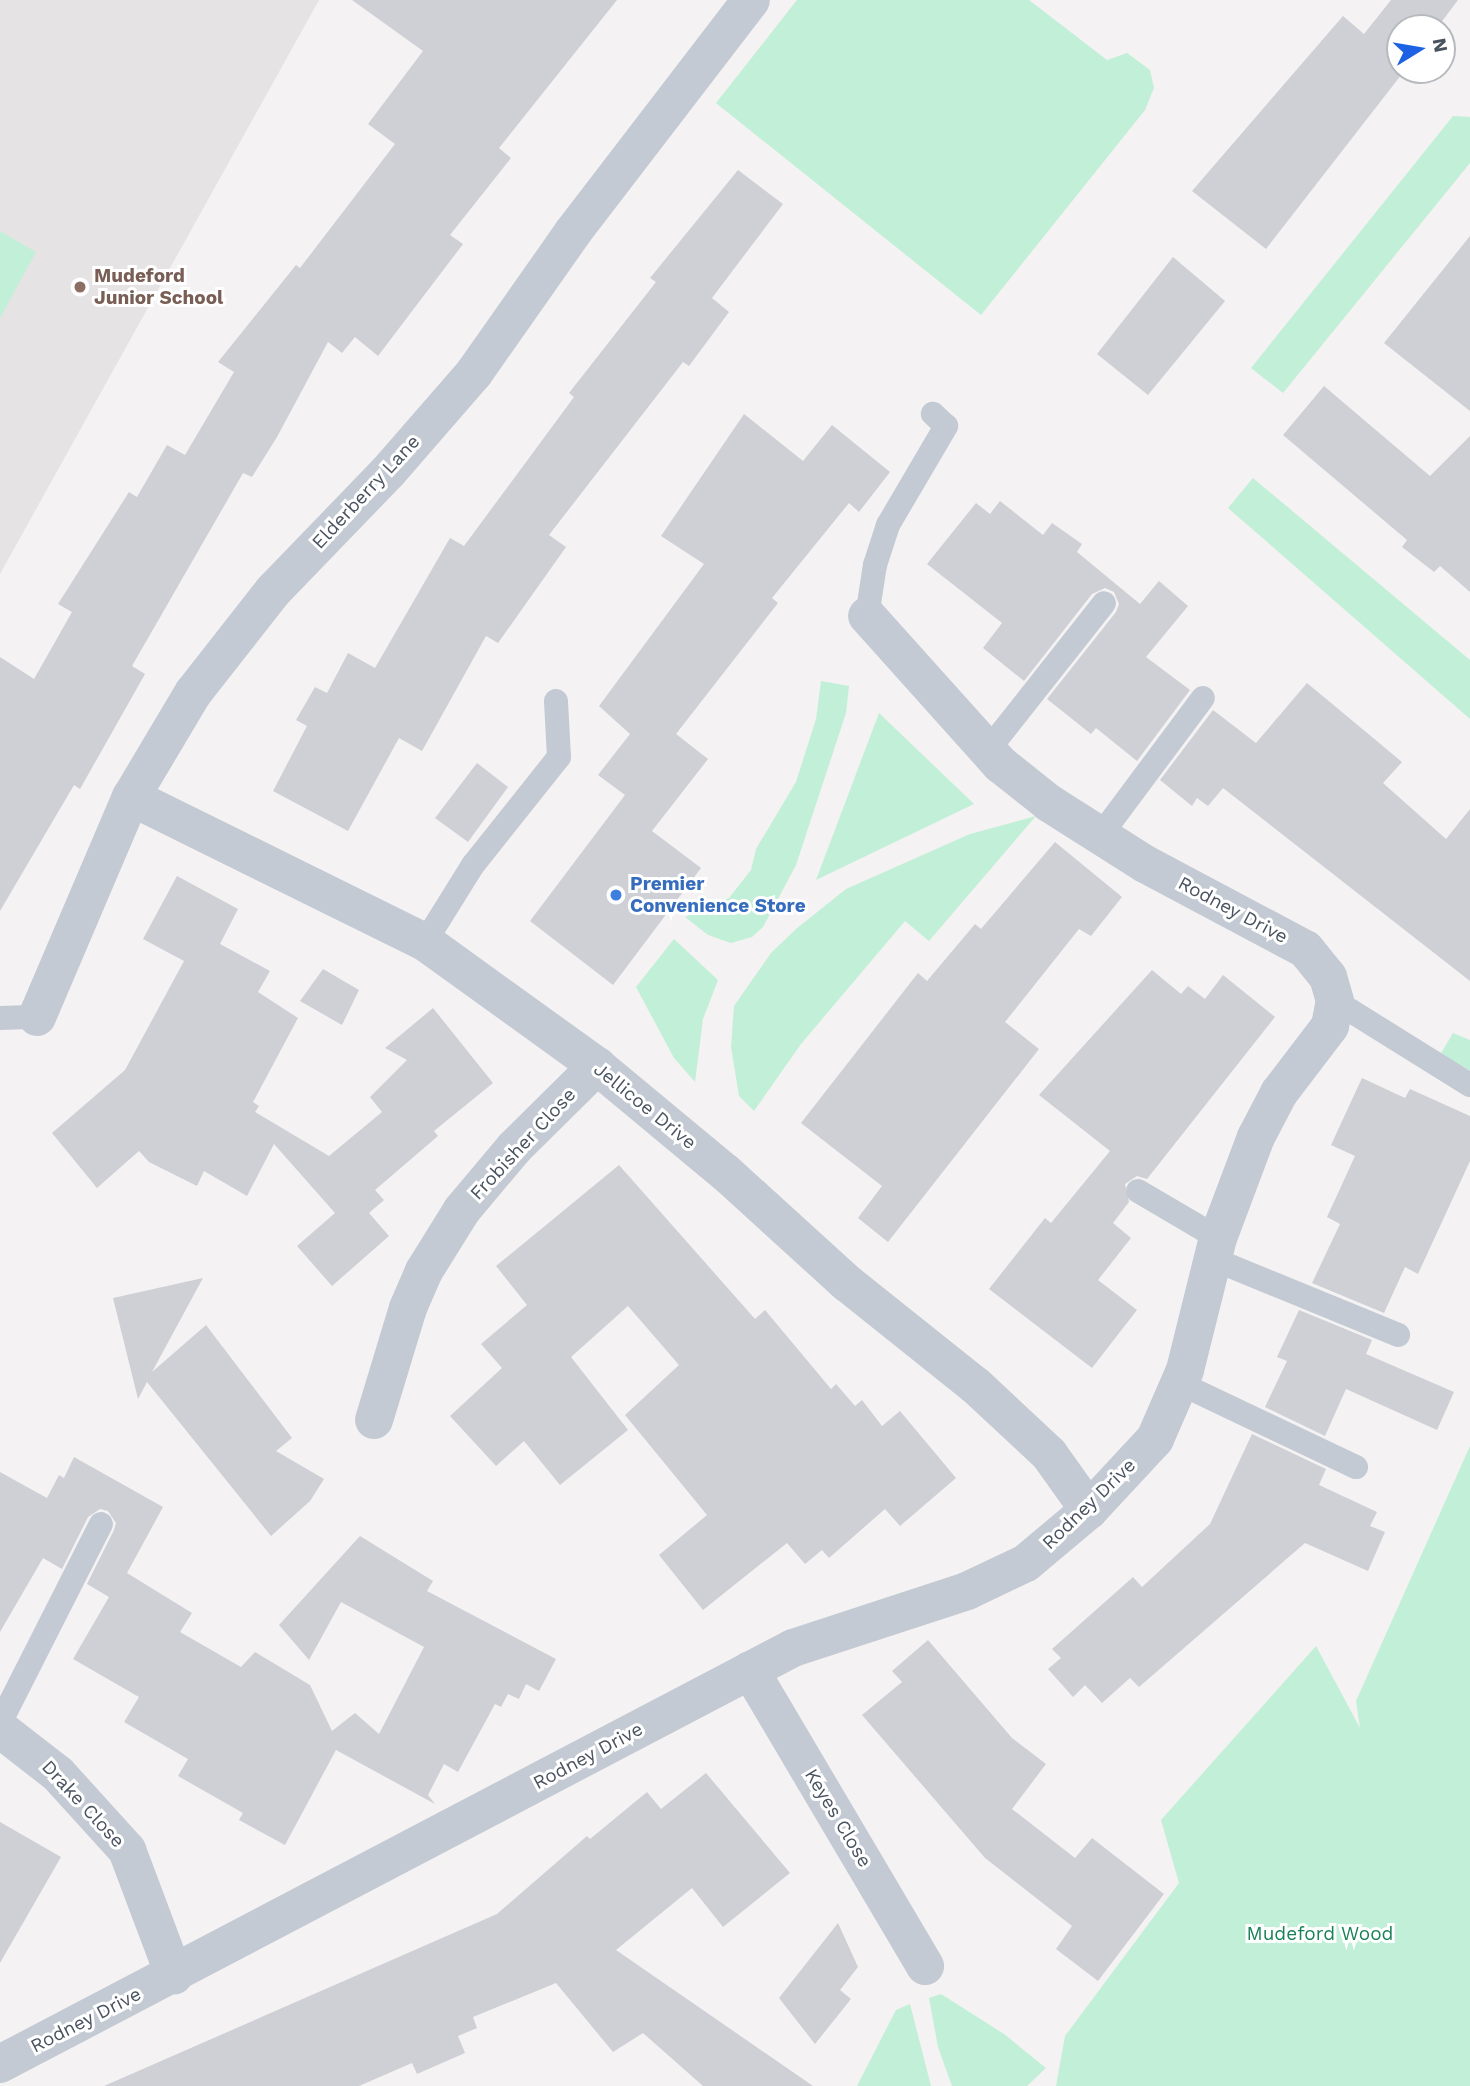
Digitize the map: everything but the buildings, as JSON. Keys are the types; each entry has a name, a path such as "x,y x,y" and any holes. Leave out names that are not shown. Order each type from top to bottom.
{"street":[{"name":"Elderberry Lane","path":"18,1017 131,797 201,683 273,591 388,472 474,373 573,232 751,0"},
{"name":"Rodney Drive","path":"5,2071 174,1975 793,1647 967,1591 1026,1563 1089,1510 1155,1439 1179,1383 1216,1248 1256,1138 1279,1093 1329,1026 1335,1002 1328,977 1305,949 1100,836 1049,803 988,750 867,616"},
{"name":"Jellicoe Drive","path":"131,797 425,942 597,1066 726,1173 847,1283 975,1385 1049,1454 1089,1510"},
{"name":"Frobisher Close","path":"374,1420 413,1296 462,1210 514,1148 597,1066"},
{"name":"Keyes Close","path":"750,1670 925,1966"},
{"name":"Drake Close","path":"0,1729 58,1774 127,1850 174,1975"}],"lane":[{"path":"867,616 875,565 888,525 946,426 933,414"},
{"path":"988,750 1104,603"},
{"path":"1100,836 1203,698"},
{"path":"425,942 473,865 559,757 555,701"},
{"path":"1335,1002 1470,1085"},
{"path":"1138,1191 1216,1248 1398,1335"},
{"path":"1179,1383 1356,1467"},
{"path":"0,1723 101,1524"}],"shaded area":[{"name":"Mudeford Junior School","path":"0,0 319,0 0,574"}],"green space":[{"path":"797,0 1029,0 1107,60 1127,53 1150,70 1154,88 1145,110 981,315 716,103"},
{"path":"1453,116 1470,117 1470,163 1283,393 1251,368"},
{"path":"0,231 36,252 0,318"},
{"path":"1253,478 1470,660 1470,719 1228,508"},
{"path":"821,681 849,686 846,713 796,865 763,927 752,937 731,943 708,935 685,917 729,898 751,870 756,849 796,782 816,719"},
{"path":"879,713 974,804 816,880"},
{"path":"1036,816 929,941 905,921 801,1044 754,1111 739,1096 731,1047 734,1006 771,953 796,929 846,889 970,834"},
{"path":"674,939 718,980 703,1019 695,1082 674,1058 636,987"},
{"path":"1453,1033 1470,1040 1470,1071 1440,1055"},
{"name":"Mudeford Wood","path":"1470,1446 1470,2086 1056,2086 1065,2036 1179,1883 1161,1820 1316,1646 1360,1728 1356,1701"},
{"path":"941,1994 1004,2034 1046,2068 1027,2086 952,2086 938,2047 929,1998"},
{"path":"910,2004 931,2086 857,2086 896,2010"}],"place":[{"name":"Mudeford Junior School","path":"80,287"},
{"name":"Premier Convenience Store","path":"616,895"}]}
